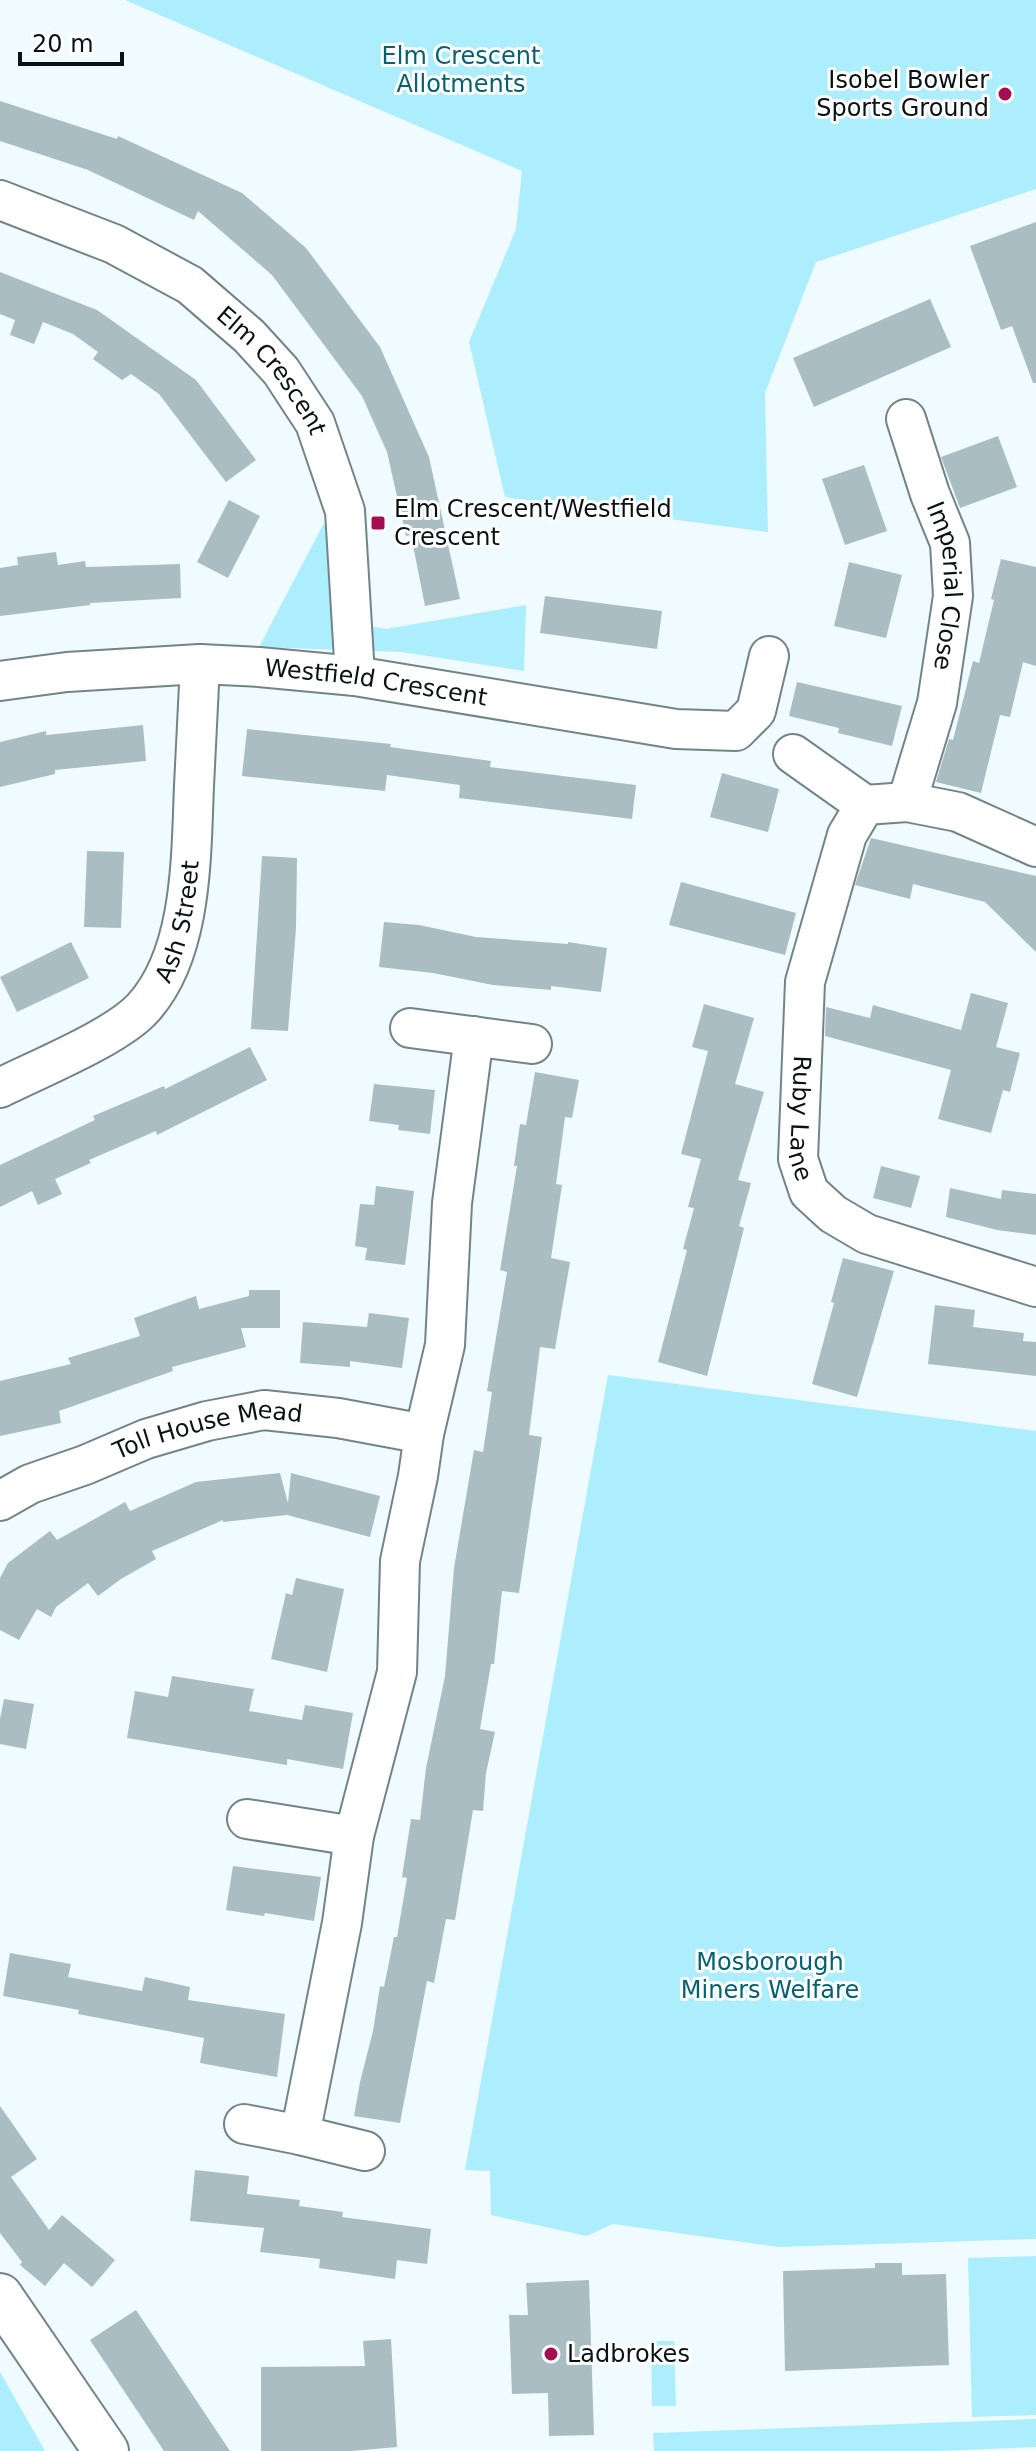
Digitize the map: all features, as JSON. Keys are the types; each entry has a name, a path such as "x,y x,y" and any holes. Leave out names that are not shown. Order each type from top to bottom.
{"main road":[{"path":"0,2296 106,2451"}],"street":[{"name":"Elm Crescent","path":"0,200 114,244 190,285 249,336 281,371 315,423 345,511 355,676"},
{"name":"Imperial Close","path":"906,419 930,494 950,543 953,596 937,703 907,802"},
{"path":"769,656 756,711 747,720 865,805 907,802 958,812 1036,847"},
{"name":"Westfield Crescent","path":"0,681 67,672 200,664 355,676 685,731 736,731 747,720"},
{"name":"Ash Street","path":"0,1088 122,1026 143,1008 166,975 177,944 188,884 200,664"},
{"name":"Ruby Lane","path":"865,805 847,835 805,982 798,1159 809,1192 833,1214 867,1234 1036,1287"},
{"path":"410,1028 532,1044"},
{"path":"300,2135 342,1923 354,1836 397,1672 400,1561 424,1434 445,1345 452,1203 474,1036"},
{"name":"Toll House Mead","path":"0,1501 30,1484 146,1439 207,1421 264,1410 338,1418 424,1434"},
{"path":"247,1819 354,1836"},
{"path":"244,2124 365,2151"}],"green space":[{"name":"Elm Crescent Allotments","path":"125,0 1036,0 1036,189 816,262 765,393 768,532 505,497 469,342 516,229 522,171"},
{"path":"324,523 331,544 338,620 386,629 526,605 524,671 402,652 259,647"},
{"name":"Mosborough Miners Welfare","path":"608,1375 1036,1431 1036,2239 779,2247 613,2224 587,2236 491,2215 490,2171 465,2170"},
{"path":"1036,2256 1036,2415 972,2417 968,2258"},
{"path":"651,2341 674,2341 676,2406 652,2406"},
{"path":"0,2372 45,2451 0,2451"},
{"path":"1036,2419 1036,2447 940,2451 654,2451 653,2433"}],"building":[{"path":"0,101 117,139 118,136 242,193 306,248 380,347 429,457 460,599 425,606 411,535 406,536 387,452 362,396 272,275 198,211 194,220 88,170 0,141"},
{"path":"1036,222 1036,383 1033,383 1012,326 1001,330 970,246"},
{"path":"0,272 97,310 196,380 256,460 226,482 159,394 131,374 122,380 93,359 98,352 73,334 43,322 34,344 10,335 15,320 0,314"},
{"path":"930,299 951,347 814,407 793,358"},
{"path":"998,436 1017,487 960,508 941,457"},
{"path":"864,465 887,531 845,545 822,479"},
{"path":"229,500 260,516 228,578 197,562"},
{"path":"56,552 58,565 85,561 86,567 180,564 181,598 90,603 0,616 0,568 18,565 17,557"},
{"path":"1001,559 1036,567 1036,666 1023,662 1010,717 1000,715 981,793 936,782 949,739 953,740 973,661 979,663"},
{"path":"849,562 902,575 886,638 834,626"},
{"path":"545,596 662,611 657,649 540,633"},
{"path":"797,682 902,706 892,746 838,733 839,728 789,716"},
{"path":"143,725 146,761 55,770 55,774 0,787 0,742 46,731 46,735"},
{"path":"247,729 391,744 390,747 491,761 490,767 636,785 632,819 459,798 460,785 387,775 385,791 242,776"},
{"path":"722,773 779,789 768,832 710,817"},
{"path":"871,838 1036,876 1036,952 985,902 913,884 910,899 855,885"},
{"path":"87,851 124,852 121,928 84,927"},
{"path":"262,856 297,858 296,928 288,1031 251,1029"},
{"path":"681,882 796,913 785,955 669,925"},
{"path":"384,922 419,925 476,937 568,942 607,948 601,992 551,986 551,990 493,985 433,973 379,967"},
{"path":"71,942 89,978 17,1012 0,977"},
{"path":"971,993 1008,1003 996,1047 1020,1053 1010,1092 1003,1090 991,1133 938,1119 951,1070 825,1036 826,1007 870,1018 873,1005 961,1030"},
{"path":"704,1004 754,1018 735,1084 764,1092 738,1180 751,1183 739,1226 744,1228 707,1376 658,1362 687,1250 683,1249 694,1208 688,1207 701,1159 681,1154 708,1051 692,1047"},
{"path":"250,1047 267,1080 157,1135 156,1131 89,1160 91,1163 55,1179 62,1194 38,1205 32,1191 0,1207 0,1165 95,1120 93,1116 164,1086 165,1089"},
{"path":"535,1072 579,1080 572,1118 565,1117 556,1184 562,1185 551,1258 570,1262 555,1349 540,1347 529,1435 542,1437 519,1593 502,1591 494,1664 491,1664 480,1729 495,1732 486,1773 483,1811 473,1810 455,1920 446,1919 434,1983 427,1981 400,2123 354,2116 380,1986 384,1987 394,1937 397,1937 407,1878 402,1877 411,1819 420,1820 426,1768 445,1676 454,1568 474,1450 483,1452 492,1392 487,1391 507,1272 500,1270 517,1166 514,1166 520,1124 526,1125"},
{"path":"374,1084 435,1090 430,1134 398,1130 399,1125 369,1121"},
{"path":"881,1166 920,1176 911,1208 873,1198"},
{"path":"376,1186 414,1191 405,1265 365,1260 367,1248 355,1246 360,1204 374,1205"},
{"path":"950,1188 1001,1199 1002,1190 1036,1194 1036,1235 997,1230 946,1217"},
{"path":"843,1258 894,1271 857,1397 812,1384"},
{"path":"249,1290 280,1290 280,1328 241,1328 246,1347 172,1367 173,1371 59,1411 61,1423 0,1436 0,1381 71,1364 68,1358 140,1336 134,1318 196,1296 199,1309 249,1296"},
{"path":"935,1305 975,1310 973,1327 1024,1333 1023,1341 1036,1342 1036,1376 928,1364"},
{"path":"369,1313 409,1318 402,1368 350,1361 350,1367 300,1363 303,1322 367,1327"},
{"path":"280,1473 288,1503 291,1473 380,1496 370,1537 287,1515 223,1520 152,1551 156,1559 98,1596 88,1583 56,1607 51,1617 37,1609 19,1640 0,1630 0,1578 8,1563 50,1531 57,1540 125,1502 130,1511 196,1482"},
{"path":"296,1578 344,1589 327,1672 271,1659 286,1593 292,1595"},
{"path":"172,1676 254,1689 249,1711 302,1720 305,1705 353,1713 343,1769 287,1759 287,1765 127,1738 135,1691 168,1697"},
{"path":"4,1699 34,1704 26,1749 0,1744"},
{"path":"233,1866 321,1877 314,1921 226,1910"},
{"path":"10,1953 71,1964 68,1977 142,1991 145,1977 190,1987 188,2000 285,2014 277,2077 200,2063 204,2038 3,1996"},
{"path":"0,2106 37,2159 11,2177 49,2230 62,2215 115,2260 92,2287 64,2263 45,2286 20,2265 22,2262 0,2233"},
{"path":"195,2170 249,2176 247,2194 300,2200 299,2206 343,2212 342,2217 431,2229 427,2264 397,2260 395,2279 319,2268 320,2259 260,2252 264,2228 190,2221"},
{"path":"875,2263 902,2263 902,2275 946,2274 949,2365 785,2371 783,2271 875,2268"},
{"name":"Ladbrokes","path":"589,2280 594,2435 549,2436 548,2393 512,2394 509,2315 528,2315 526,2283"},
{"path":"136,2310 230,2451 164,2451 90,2340"},
{"path":"391,2339 397,2447 352,2451 261,2451 261,2367 365,2366 363,2341"}],"place":[{"name":"Isobel Bowler Sports Ground","path":"1005,94"},
{"name":"Elm Crescent/Westfield Crescent","path":"378,523"},
{"name":"Ladbrokes","path":"551,2354"}]}
